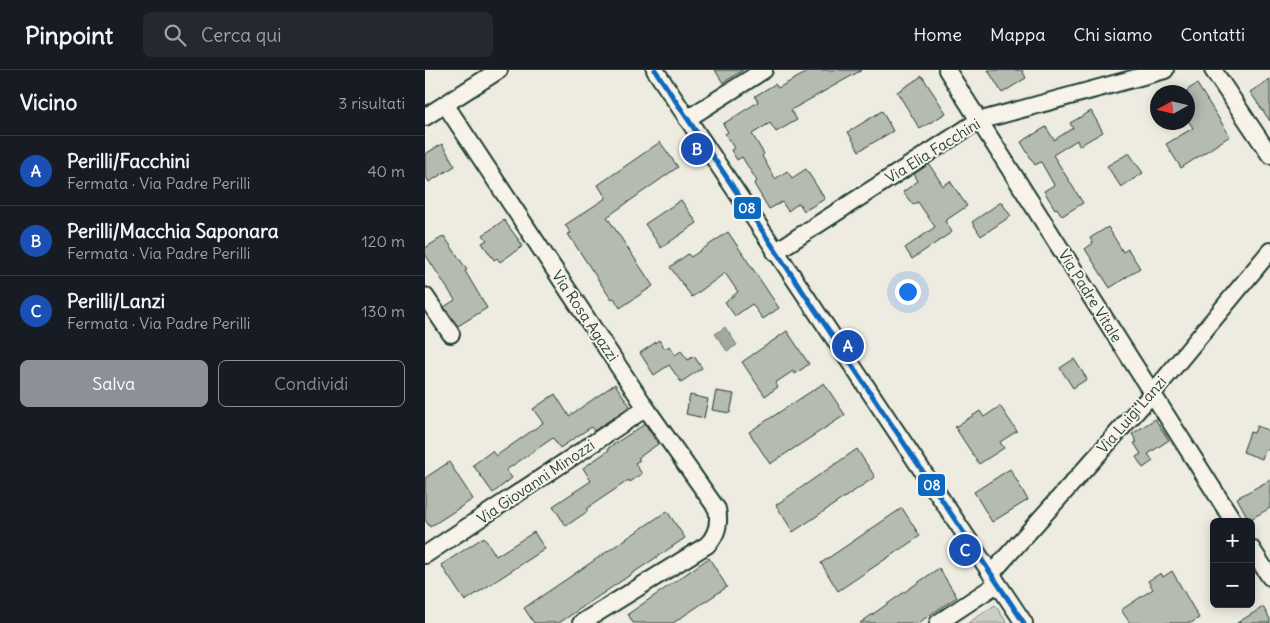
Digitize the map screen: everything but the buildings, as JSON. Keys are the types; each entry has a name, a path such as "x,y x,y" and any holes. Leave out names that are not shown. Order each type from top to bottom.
{"street":[{"path":"425,117 499,70"},
{"path":"655,70 1024,623"},
{"path":"687,119 764,70"},
{"name":"Via Padre Vitale","path":"947,70 1231,518"},
{"name":"Via Elia Facchini","path":"775,252 978,121 1165,70"},
{"path":"1213,70 1270,155"},
{"name":"Via Rosa Agazzi","path":"445,104 646,408 714,503 719,516 718,528 714,538 707,545 585,622"},
{"name":"Via Luigi Lanzi","path":"938,623 994,579 1152,394 1270,251"},
{"path":"425,296 451,334"},
{"name":"Via Giovanni Minozzi","path":"425,555 646,408"},
{"path":"1255,554 1270,577"}],"shaded area":[{"path":"725,327 737,345 727,351 715,334"},
{"path":"995,605 1007,623 968,623"}],"transit line":[{"name":"08","path":"655,70 1024,623"}],"place":[{"name":"Perilli/Macchia Saponara","path":"697,149"},
{"name":"Perilli/Facchini","path":"848,346"},
{"name":"Perilli/Lanzi","path":"965,550"}]}
